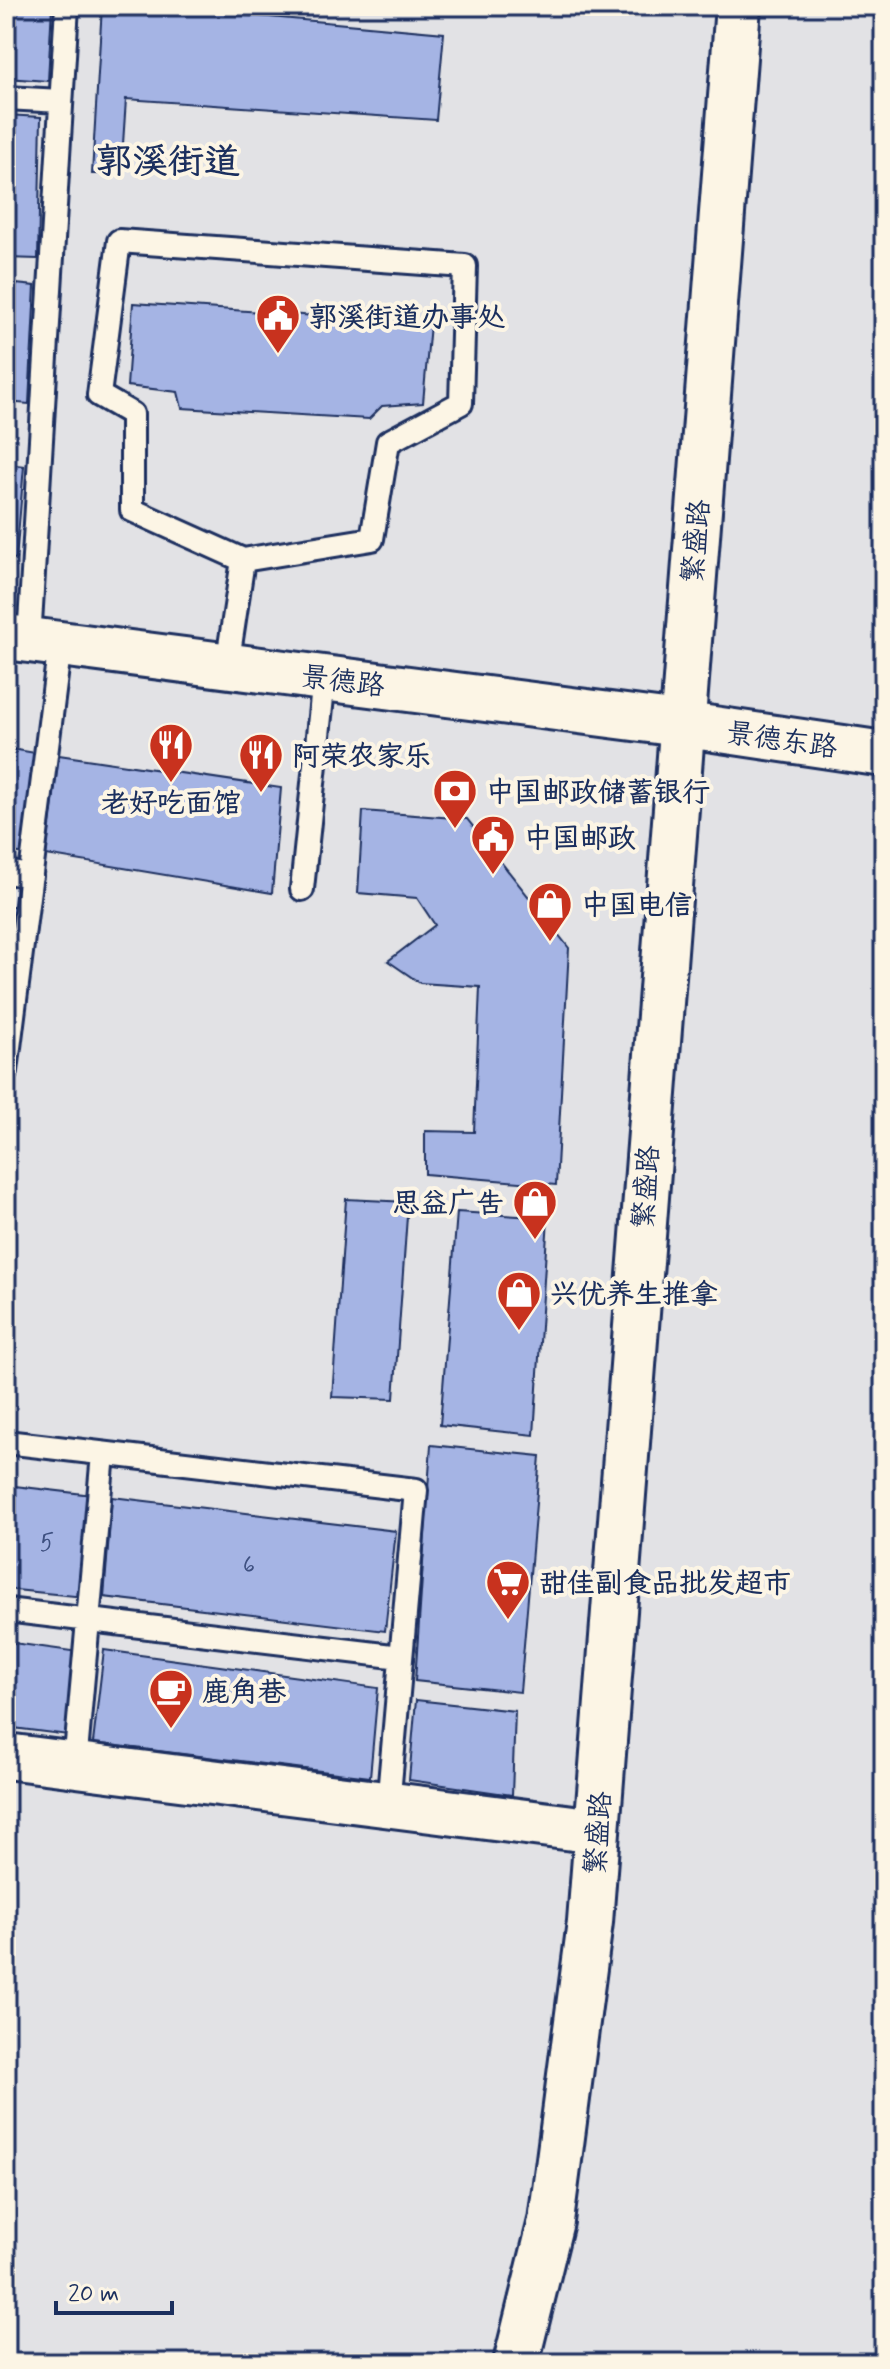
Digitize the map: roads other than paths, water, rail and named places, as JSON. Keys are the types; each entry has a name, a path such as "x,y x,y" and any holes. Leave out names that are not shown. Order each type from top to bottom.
{"main road":[{"name":"繁盛路","path":"516,2363 551,2221 590,1922 680,724 738,6"},
{"name":"景德路","path":"32,640 680,724"},
{"name":"景德东路","path":"680,724 884,754"},
{"path":"6,1756 597,1831"}],"lane":[{"path":"6,1071 31,876 32,640 67,6"},
{"path":"6,98 61,101"},
{"path":"119,241 465,266 461,403 388,442 372,539 243,560 132,510 132,414 99,395 119,241"},
{"path":"227,666 243,560"},
{"path":"302,889 324,678"},
{"path":"6,872 31,876"},
{"path":"6,1442 416,1490 388,1806"},
{"path":"75,1765 103,1454"},
{"path":"6,1610 401,1657"}],"place":[{"name":"郭溪街道办事处","path":"278,355"},
{"name":"老好吃面馆","path":"171,784"},
{"name":"阿荣农家乐","path":"261,794"},
{"name":"中国邮政储蓄银行","path":"455,830"},
{"name":"中国邮政","path":"493,876"},
{"name":"中国电信","path":"550,943"},
{"name":"思益广告","path":"535,1241"},
{"name":"兴优养生推拿","path":"519,1332"},
{"name":"甜佳副食品批发超市","path":"508,1621"},
{"name":"鹿角巷","path":"171,1730"}],"district":[{"name":"郭溪街道","path":"168,160"}]}
